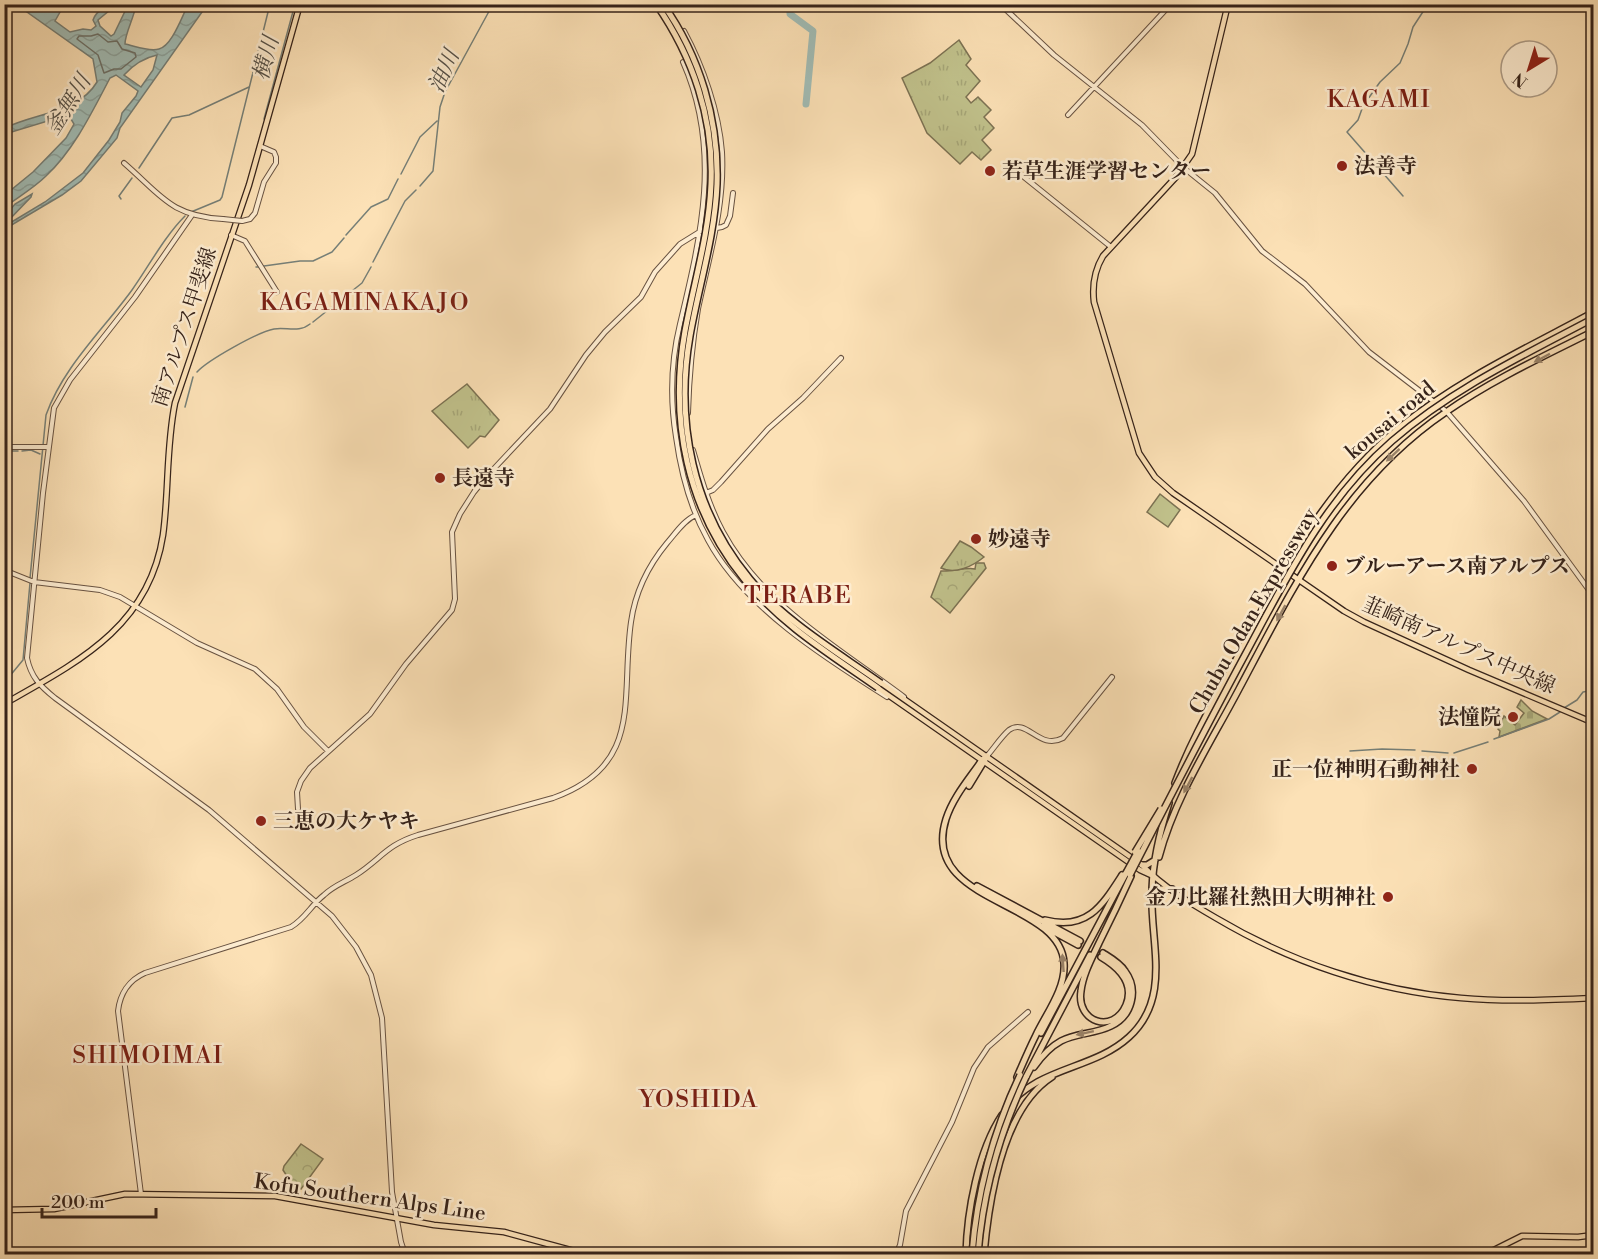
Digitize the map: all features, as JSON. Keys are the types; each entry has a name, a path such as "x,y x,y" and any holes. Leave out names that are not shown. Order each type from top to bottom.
{"highway":[{"path":"656,4 675,33 698,86 710,144 710,203 683,343 678,390 681,437 692,483 715,536 734,567 755,593 807,637 880,685"},
{"path":"663,4 685,39 700,76 709,105 716,143 717,183 713,222 690,334 684,390 687,436 698,482 720,534 739,564 760,590 801,626 880,685"},
{"name":"kousai road","path":"966,1254 973,1201 982,1162 989,1138 1009,1105 1025,1089 1043,1078 1118,1046 1135,1032 1148,1012 1157,978 1152,898 1153,876 1170,801 1190,747 1284,570 1320,513 1356,468 1383,442 1434,401 1489,368 1593,312"},
{"name":"Chubu Odan Expressway","path":"979,1254 975,1221 982,1180 1008,1101 1302,549 1354,479 1404,431 1455,393 1593,318"},
{"name":"kousai road","path":"1153,876 1166,832 1184,793 1299,580 1328,531 1358,490 1398,449 1446,411 1593,331"},
{"path":"1438,418 1441,407 1453,408"},
{"path":"984,760 952,811 947,828 949,852 956,867 967,879 1079,943"},
{"name":"Chubu Odan Expressway","path":"1128,874 1144,848 1185,766"},
{"path":"1142,865 1150,864 1155,860"},
{"path":"1031,917 1065,923 1084,919 1128,874"},
{"path":"1023,1076 1054,1045 1068,1038 1111,1026 1131,1006 1133,992 1129,976 1119,964 1102,955 1122,973 1128,992 1126,1005 1119,1016 1114,1019 1103,1022 1092,1019 1085,1013 1080,992 1128,874"},
{"path":"1152,898 1159,890 1172,889"},
{"path":"1023,1076 1058,990 1064,966 1062,952 1055,941 1031,917"},
{"name":"kousai road","path":"979,1254 997,1176 1016,1118 1041,1085 1072,1066"},
{"name":"Chubu Odan Expressway","path":"979,1254 984,1202 996,1154 1023,1076"}],"main road":[{"name":"南アルプス甲斐線","path":"4,704 39,685 99,646 119,627 136,605 154,570 163,534 170,433 175,403 261,146 300,4"},
{"name":"韮崎南アルプス中央線","path":"1228,4 1196,146 1184,168 1111,247 1097,266 1094,281 1093,295 1139,453 1155,477 1168,490 1364,622 1593,723"},
{"path":"880,685 929,723 1142,865 1153,876"},
{"path":"880,685 944,726 984,760 1140,870 1153,876 1229,926 1277,950 1334,972 1413,992 1460,998 1512,1000 1593,998"},
{"name":"Kofu Southern Alps Line","path":"4,1210 45,1210 113,1196 141,1194 275,1196 434,1225 504,1232 585,1254"},
{"path":"1486,1254 1522,1236 1593,1235"},
{"path":"979,1254 1025,1251 1041,1254"}],"street":[{"path":"1000,4 1026,31 1142,125 1184,168 1215,193 1262,251 1305,284 1369,352 1396,375 1446,411 1524,501 1593,597"},
{"path":"1068,115 1171,4"},
{"path":"684,31 704,72 722,152 721,192 716,228 690,361 688,391 690,439 706,493 735,550 769,593 808,627 944,726"},
{"path":"683,62 691,81 698,110 706,156 706,188 698,245 679,325 671,393 678,455 696,515 719,559 735,579 771,615 813,648 929,723"},
{"path":"124,163 161,198 192,215 242,221 250,219 255,213 264,182 276,163 274,152 261,146"},
{"path":"1014,170 1111,247"},
{"path":"298,809 297,792 310,768 370,714 406,664 452,610 455,599 452,532 474,492 550,409 575,370 604,333 641,297 655,272 687,239 700,231 722,227 729,220 733,193"},
{"path":"192,215 135,297 70,380 54,408 27,658 32,676 39,685 209,810 316,901 332,916 356,947 375,989 382,1018 392,1192 405,1254"},
{"path":"231,235 245,241 277,292"},
{"path":"687,239 695,240 698,245"},
{"path":"706,493 713,490 768,429 803,398 841,358"},
{"path":"4,447 49,447"},
{"path":"141,1194 118,1011 123,993 130,983 145,974 291,927 306,916 316,901 325,893 356,875 399,842 553,798 580,785 599,770 613,751 624,723 631,622 640,588 660,552 682,526 696,515"},
{"path":"4,570 34,582 100,590 120,597 197,643 245,664 277,689 304,727 328,751"},
{"path":"984,760 1008,731 1016,727 1023,728 1045,741 1054,742 1064,738 1112,677"},
{"path":"896,1254 900,1245 906,1211 941,1145 974,1068 993,1042 1028,1012"}],"green space":[{"path":"959,40 971,59 966,65 980,81 966,97 971,103 978,97 991,110 984,117 994,128 982,140 991,150 981,160 972,152 960,164 927,133 902,78 930,63"},
{"path":"467,384 499,420 485,437 480,436 468,448 432,411"},
{"path":"1160,494 1180,510 1168,527 1147,512"},
{"path":"960,541 984,557 975,564 958,570 941,568"},
{"path":"976,563 984,563 986,568 950,613 931,597 941,571 975,569"},
{"path":"1521,700 1532,711 1547,719 1499,737 1498,729 1504,716 1515,725 1524,713 1517,707"},
{"path":"301,1144 323,1159 301,1189 292,1184 283,1170"}],"water":[{"path":"5,4 26,5 31,10 39,5 64,5 55,21 70,32 91,30 96,26 93,20 99,11 116,5 98,20 100,26 111,36 128,5 136,5 125,44 155,50 164,47 168,42 188,5 207,5 120,128 117,138 81,181 5,229 5,216 15,204 32,194 8,221 10,223 45,202 83,173 109,140 120,122 122,113 138,91 116,75 110,78 82,130 56,166 5,207 5,198 11,190 33,172 66,138 74,124 71,119 64,116 5,134 5,128 68,106 89,92 97,82 93,59 24,10 5,11","holes":["157,55 153,70 141,87 124,75 139,62"]}],"waterway":[{"path":"191,212 220,200 222,197 270,4"},
{"name":"横川","path":"264,119 295,4"},
{"name":"油川","path":"420,186 433,171 440,107 445,92 493,4"},
{"path":"790,4 790,14 813,31 806,104"},
{"path":"1403,196 1347,132 1358,120 1363,106 1380,82 1400,63 1413,27 1428,4"},
{"path":"139,168 172,118 189,115 249,87"},
{"path":"401,174 420,137 437,121"},
{"path":"121,199 119,196 132,178"},
{"path":"346,235 371,207 388,199 398,179"},
{"name":"油川","path":"373,262 405,201 416,190"},
{"path":"30,578 46,415 53,397 73,365 132,290 163,242 185,216"},
{"path":"264,266 313,261 332,252 344,238"},
{"name":"油川","path":"313,322 362,283 371,267"},
{"name":"油川","path":"197,372 222,354 257,335 274,329 297,329 310,324"},
{"name":"油川","path":"185,407 193,377"},
{"path":"22,451 31,450 40,454"},
{"path":"4,451 18,451"},
{"path":"4,683 23,660 30,583"},
{"path":"1564,708 1577,700 1583,692 1594,690"},
{"path":"1494,739 1549,719 1560,712"},
{"path":"1454,753 1488,742"},
{"path":"1350,751 1415,750"},
{"path":"1422,751 1448,753"}],"tunnel":[{"path":"1080,941 1103,953"},
{"path":"1078,945 1101,957"}],"place":[{"name":"法善寺","path":"1342,166"},
{"name":"若草生涯学習センター","path":"990,171"},
{"name":"長遠寺","path":"440,478"},
{"name":"妙遠寺","path":"976,539"},
{"name":"ブルーアース南アルプス","path":"1332,566"},
{"name":"法憧院","path":"1513,717"},
{"name":"正一位神明石動神社","path":"1472,769"},
{"name":"三恵の大ケヤキ","path":"261,821"},
{"name":"金刀比羅社熱田大明神社","path":"1388,897"}],"district":[{"name":"KAGAMI","path":"1379,99"},
{"name":"KAGAMINAKAJO","path":"365,302"},
{"name":"TERABE","path":"798,595"},
{"name":"SHIMOIMAI","path":"148,1055"},
{"name":"YOSHIDA","path":"699,1099"}],"water label":[{"name":"釜無川","path":"67,104"}]}
